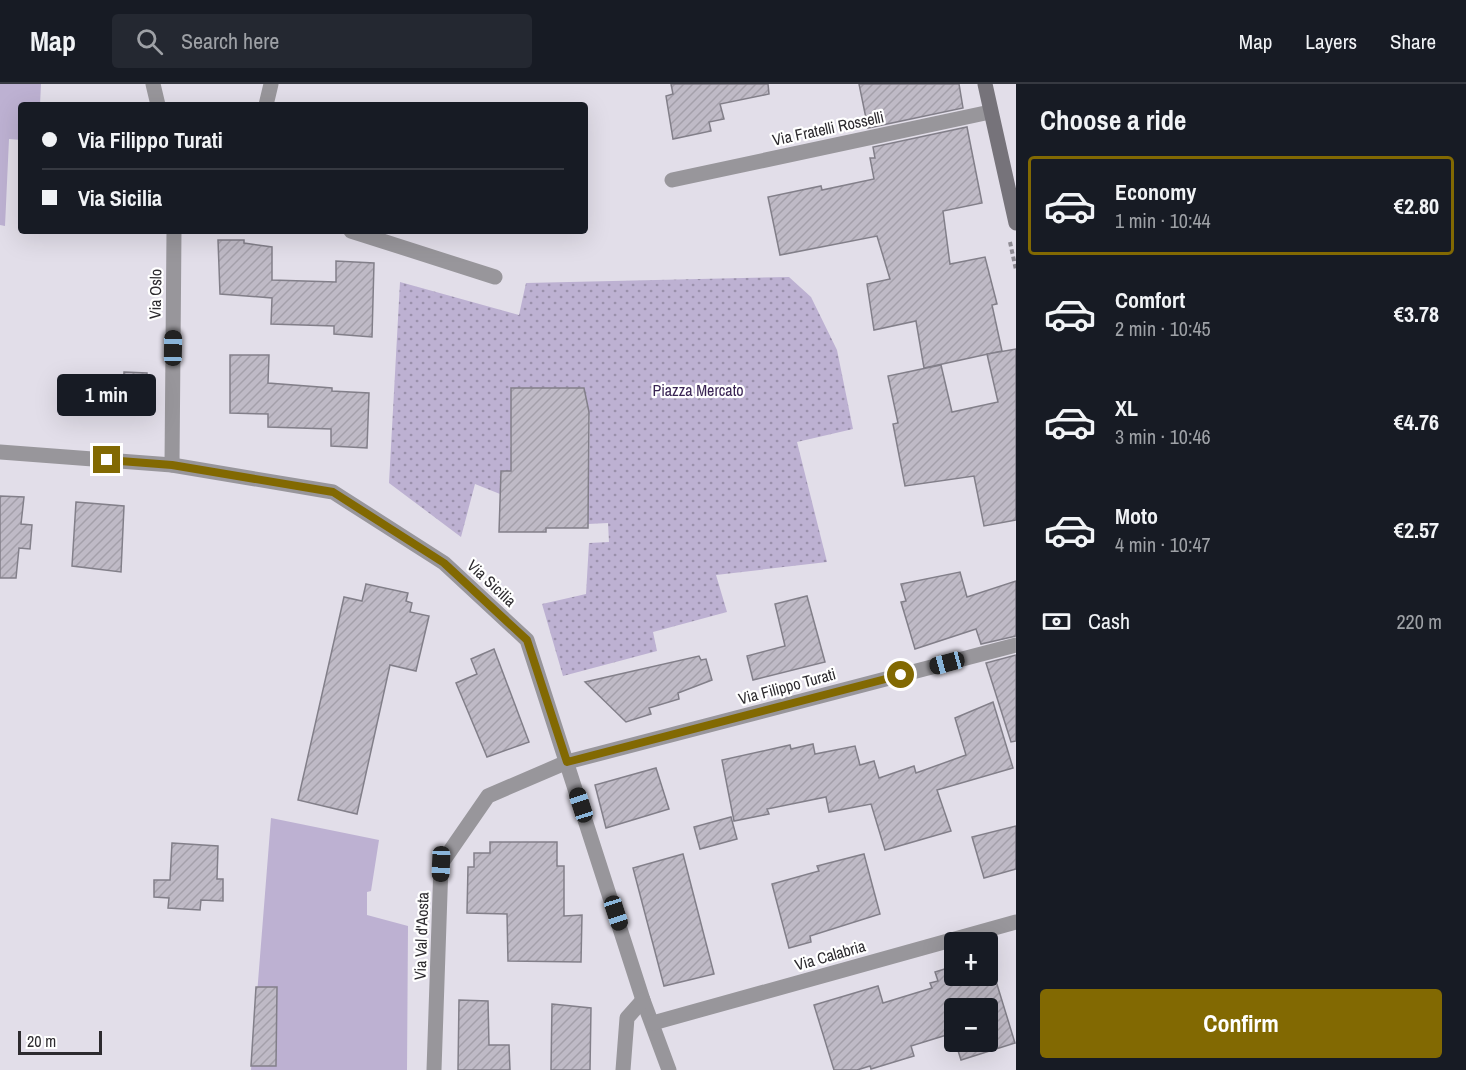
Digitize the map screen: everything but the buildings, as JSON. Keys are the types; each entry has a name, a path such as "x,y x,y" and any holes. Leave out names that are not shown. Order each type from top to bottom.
{"street":[{"path":"153,84 157,102"},
{"path":"267,102 271,84"},
{"path":"985,84 1016,223"},
{"name":"Via Fratelli Rosselli","path":"672,180 990,112"},
{"name":"Via Oslo","path":"172,465 174,234"},
{"path":"360,234 495,277"},
{"name":"Via Sicilia","path":"0,452 172,465 333,492 444,563 527,640 643,1000 669,1070"},
{"name":"Via Filippo Turati","path":"567,762 1016,645"},
{"name":"Via Val d'Aosta","path":"434,1070 441,864 488,796 567,762"},
{"name":"Via Calabria","path":"653,1023 1016,922"},
{"path":"623,1070 627,1018 643,1000"}],"green space":[{"path":"0,84 41,84 40,102 18,102 18,140 9,139 5,226 0,225"},
{"name":"Piazza Mercato","path":"789,277 811,297 837,350 853,429 797,442 827,562 716,575 727,612 653,632 657,651 563,676 542,604 586,594 589,543 609,542 608,523 588,524 590,417 584,389 512,416 510,447 523,448 523,471 501,471 500,494 475,484 461,537 389,483 400,282 519,315 526,283"},
{"path":"271,818 379,840 371,891 367,892 367,915 408,926 407,1070 251,1070"}],"route":[{"path":"107,460 172,465 333,492 444,563 527,640 567,762 901,675"}]}
